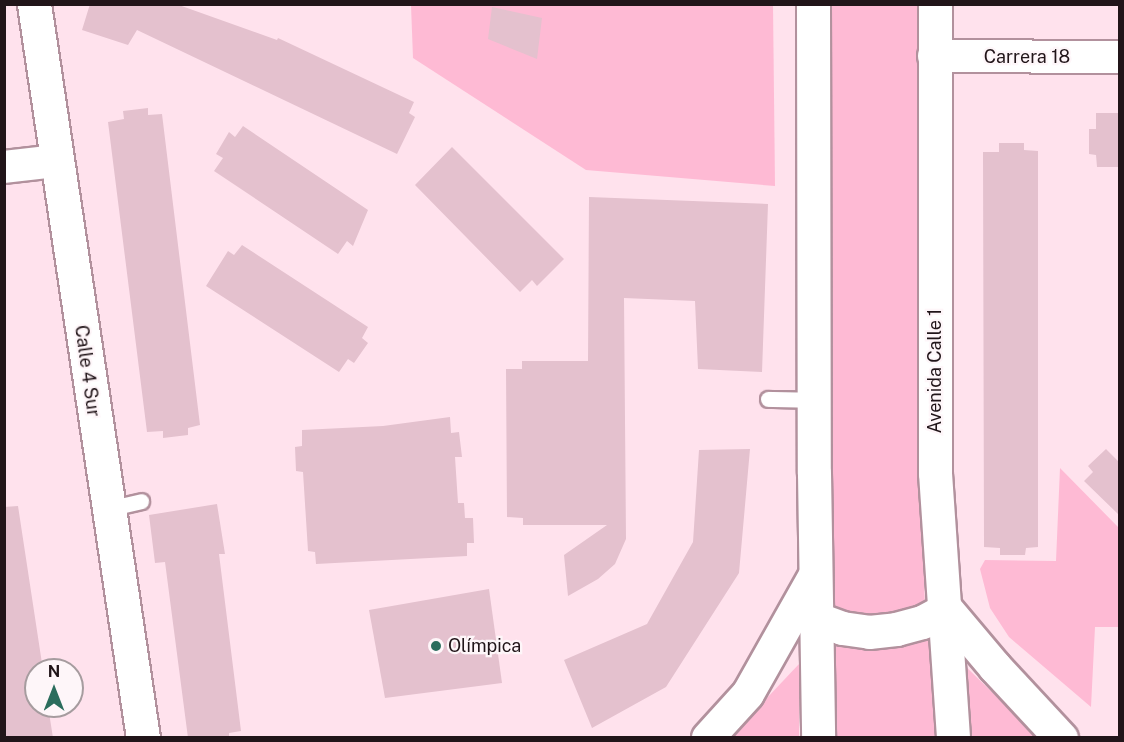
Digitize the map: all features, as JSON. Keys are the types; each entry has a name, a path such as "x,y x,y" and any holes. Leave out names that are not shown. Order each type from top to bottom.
{"main road":[{"name":"Calle 4 Sur","path":"34,4 107,509 143,738"},
{"path":"813,4 814,577 818,738"},
{"name":"Avenida Calle 1","path":"935,4 935,474 953,738"},
{"path":"815,618 842,627 869,632 896,629 922,622 946,609 994,667 1061,738"}],"street":[{"name":"Carrera 18","path":"934,56 1119,57"},
{"path":"4,167 57,161"},
{"path":"708,738 748,694 814,577"}],"lane":[{"path":"768,399 813,400"},
{"path":"107,509 141,501"}],"shaded area":[{"path":"411,5 773,5 775,186 586,170 413,58"},
{"path":"826,5 925,5 922,473 925,614 830,617"},
{"path":"1060,468 1119,528 1119,627 1095,627 1091,707 1009,637 990,608 980,569 985,560 1056,561"},
{"path":"932,636 937,737 832,737 827,641"},
{"path":"959,660 1038,737 965,737"},
{"path":"799,664 799,737 730,737"}],"building":[{"path":"90,4 176,4 277,40 278,38 414,102 409,113 415,117 397,154 137,30 128,45 82,30"},
{"path":"492,7 542,18 537,59 488,39"},
{"path":"148,108 148,115 162,114 200,425 188,428 188,435 163,438 163,431 147,432 108,122 124,119 123,111"},
{"path":"1096,113 1119,113 1119,167 1097,167 1096,155 1089,154 1089,129 1096,129"},
{"path":"243,126 368,210 353,246 347,241 338,254 214,171 223,158 216,154 229,132 235,137"},
{"path":"999,143 1024,143 1024,150 1038,151 1038,547 1026,548 1025,555 1000,555 1000,548 984,547 983,152 999,152"},
{"path":"452,147 564,259 537,286 532,280 520,292 415,185"},
{"path":"589,197 768,204 762,372 698,369 695,301 624,298 626,539 615,564 598,579 568,596 564,555 607,525 523,525 523,518 507,517 506,369 522,369 522,361 588,361"},
{"path":"242,245 368,327 362,338 368,343 354,363 348,359 339,372 206,286 228,251 234,255"},
{"path":"450,417 451,433 459,432 462,457 455,457 458,503 464,503 465,518 473,518 474,543 467,543 467,556 316,564 315,552 308,551 303,472 296,471 295,447 302,446 302,430 383,426"},
{"path":"750,449 739,573 666,687 592,728 564,660 647,624 693,542 699,450"},
{"path":"1106,449 1119,462 1119,515 1084,481 1093,472 1088,466"},
{"path":"217,504 225,554 219,554 241,731 229,733 229,738 188,738 165,562 155,563 149,515"},
{"path":"18,506 41,658 24,658 24,718 50,718 53,738 4,738 4,507"},
{"name":"Olímpica","path":"489,589 502,683 385,698 369,610"}],"place":[{"name":"Olímpica","path":"436,646"}]}
